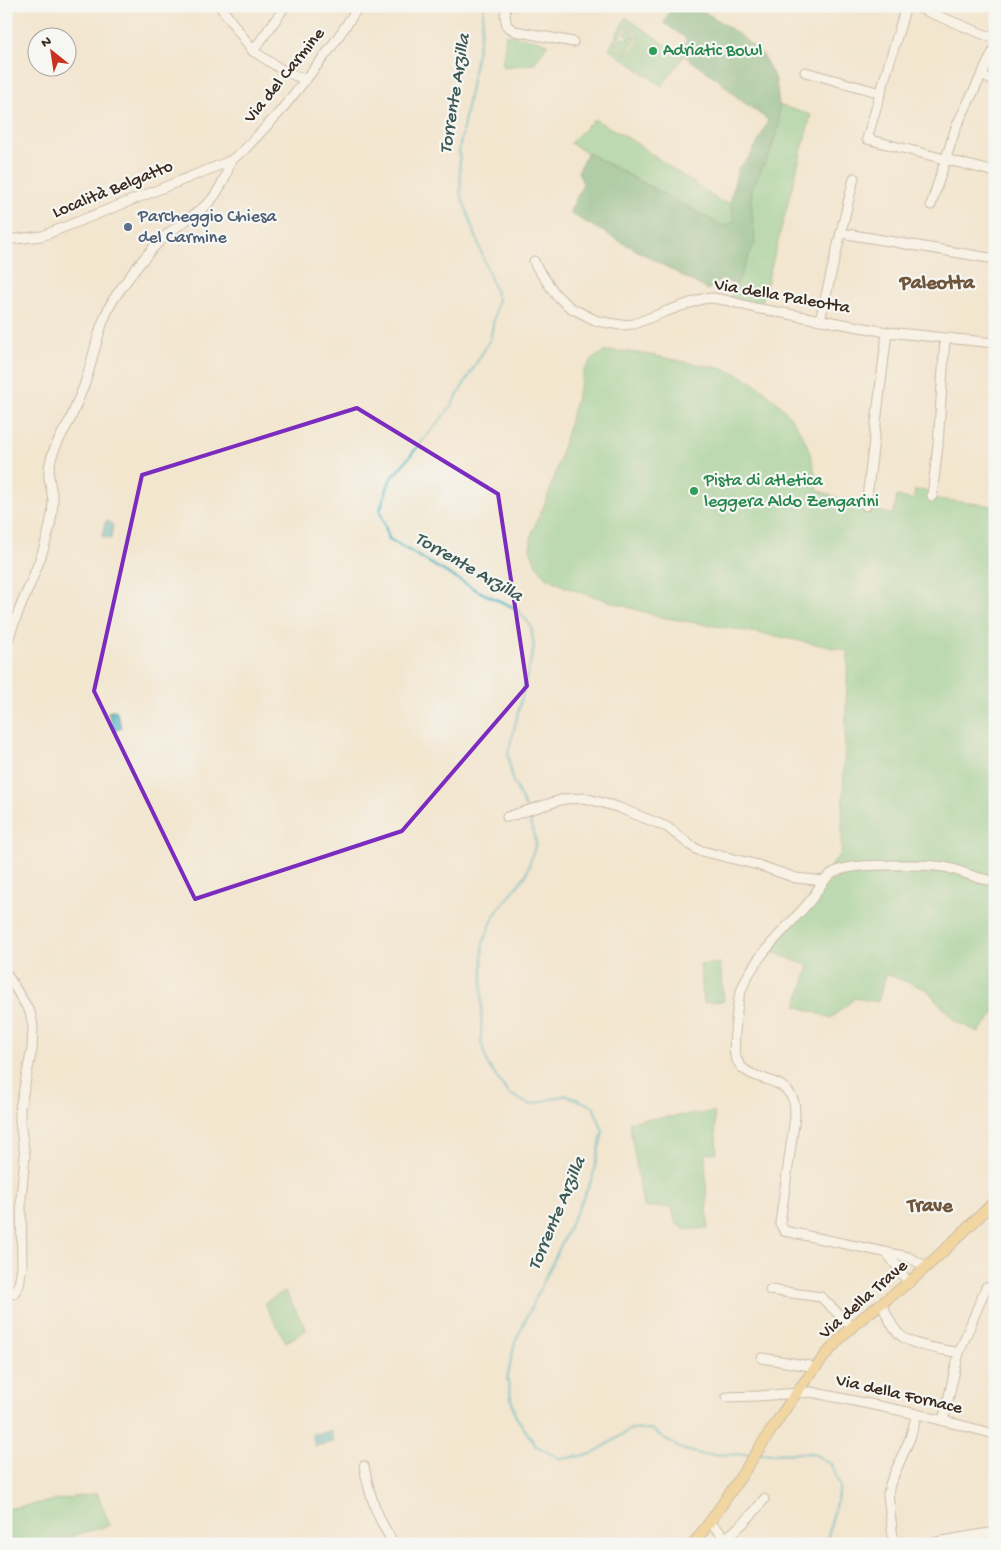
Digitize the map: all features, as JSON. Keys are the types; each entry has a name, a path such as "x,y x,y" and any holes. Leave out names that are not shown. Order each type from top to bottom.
{"main road":[{"name":"Via della Trave","path":"694,1544 795,1394 814,1369 852,1327 909,1283 995,1201"}],"street":[{"path":"220,6 253,51 284,71 306,80"},
{"path":"253,51 285,6"},
{"name":"Via del Carmine","path":"230,161 251,143 278,114 330,49 358,6"},
{"path":"506,6 507,26 515,31 573,42"},
{"path":"906,6 867,139 995,172"},
{"path":"914,6 995,39"},
{"path":"931,205 956,127 995,48"},
{"path":"805,72 881,93"},
{"path":"982,75 995,82"},
{"path":"6,647 12,626 34,576 48,535 53,498 49,471 53,453 85,384 106,314 115,296 139,264 178,225 207,205 218,190 229,168 230,161"},
{"name":"Località Belgatto","path":"6,240 42,236 230,161"},
{"path":"820,320 854,178"},
{"path":"841,233 995,259"},
{"name":"Via della Paleotta","path":"534,261 551,288 564,302 571,308 597,321 621,325 634,324 702,299 712,298 755,308 887,332 995,343"},
{"path":"866,506 887,332"},
{"path":"932,496 938,445 945,338"},
{"path":"507,817 564,799 585,798 616,807 667,827 698,850 758,864 796,878 824,881"},
{"path":"927,1267 913,1259 784,1231 780,1224 795,1117 794,1103 788,1092 781,1085 746,1072 738,1063 734,1053 740,991 763,954 832,874 853,867 922,865 941,866 995,881"},
{"path":"6,973 27,1006 33,1026 32,1049 20,1108 24,1156 21,1198 22,1266 19,1285 14,1293 6,1296"},
{"path":"888,1253 909,1283"},
{"path":"943,1420 959,1353 986,1287"},
{"path":"770,1290 821,1297 852,1327"},
{"path":"882,1304 895,1330 902,1337 913,1342 959,1353"},
{"path":"762,1358 810,1366 814,1369"},
{"name":"Via della Fornace","path":"727,1396 811,1392 917,1414 995,1434"},
{"path":"895,1544 891,1529 888,1494 890,1484 910,1438 917,1414"},
{"path":"364,1466 370,1497 375,1511 394,1544"},
{"path":"710,1522 726,1538 755,1512 764,1499"},
{"path":"925,1544 995,1532"}],"highlighted area":[{"path":"357,408 498,494 527,686 402,831 195,899 94,691 142,475"}],"green space":[{"path":"672,6 705,12 736,32 762,54 776,80 779,125 770,153 753,186 751,200 755,243 736,285 722,279 708,290 569,213 583,184 578,172 587,153 725,227 734,221 730,202 738,168 749,157 768,120 739,99 717,79 679,52 687,39 664,23"},
{"path":"6,15 10,15 9,50 6,50"},
{"name":"Adriatic Bowl","path":"626,17 683,57 662,86 609,49","holes":["628,26 634,28 640,40 627,54 617,49 615,45 623,30"]},
{"name":"Adriatic Bowl","path":"628,28 634,31 633,36 636,36 638,39 626,52 617,46 621,38 630,39 624,33"},
{"path":"506,34 548,44 534,64 502,67"},
{"path":"779,105 811,115 761,306 730,298 755,243 751,200 753,186 770,153 778,125"},
{"path":"594,119 627,137 721,202 730,202 734,221 725,227 570,143"},
{"path":"606,351 625,351 717,367 737,374 760,387 781,406 799,429 810,453 818,490 863,508 893,514 897,496 913,500 915,490 930,491 930,498 995,506 995,1013 979,1032 956,1022 926,989 886,974 878,1002 855,998 831,1018 796,1006 809,966 769,951 827,882 822,876 841,853 848,651 776,636 660,617 567,588 546,577 536,565 530,549 532,532 555,475 584,371 592,359"},
{"path":"720,963 724,1001 704,1003 700,965"},
{"path":"714,1112 717,1152 705,1154 708,1228 686,1230 675,1223 672,1207 643,1207 629,1121"},
{"path":"285,1291 307,1330 286,1342 264,1303"},
{"path":"97,1493 110,1525 47,1544 6,1544 6,1509"}],"water":[{"path":"109,521 113,525 111,539 102,537 105,522"},
{"path":"116,710 122,728 114,731 108,712"},
{"path":"331,1431 334,1442 315,1446 312,1434"}],"waterway":[{"name":"Torrente Arzilla","path":"484,6 459,150 461,195 498,299 490,340 450,408 390,480 380,510 389,539 478,591 517,609 531,626 534,647 508,754 512,779 526,808"},
{"name":"Torrente Arzilla","path":"528,813 536,843 526,875 495,914 483,943 481,1041 488,1065 508,1093 530,1105 566,1095 593,1106 603,1131 592,1179 515,1342 507,1379 515,1415 536,1446 561,1459 592,1454 631,1429 652,1430 681,1449 704,1455 753,1454"},
{"name":"Torrente Arzilla","path":"758,1454 812,1453 831,1464 840,1487 826,1544"}],"place":[{"name":"Adriatic Bowl","path":"653,51"},
{"name":"Parcheggio Chiesa del Carmine","path":"128,227"},
{"name":"Pista di atletica leggera Aldo Zengarini","path":"694,491"}],"district":[{"name":"Paleotta","path":"937,284"},
{"name":"Trave","path":"930,1207"}]}
